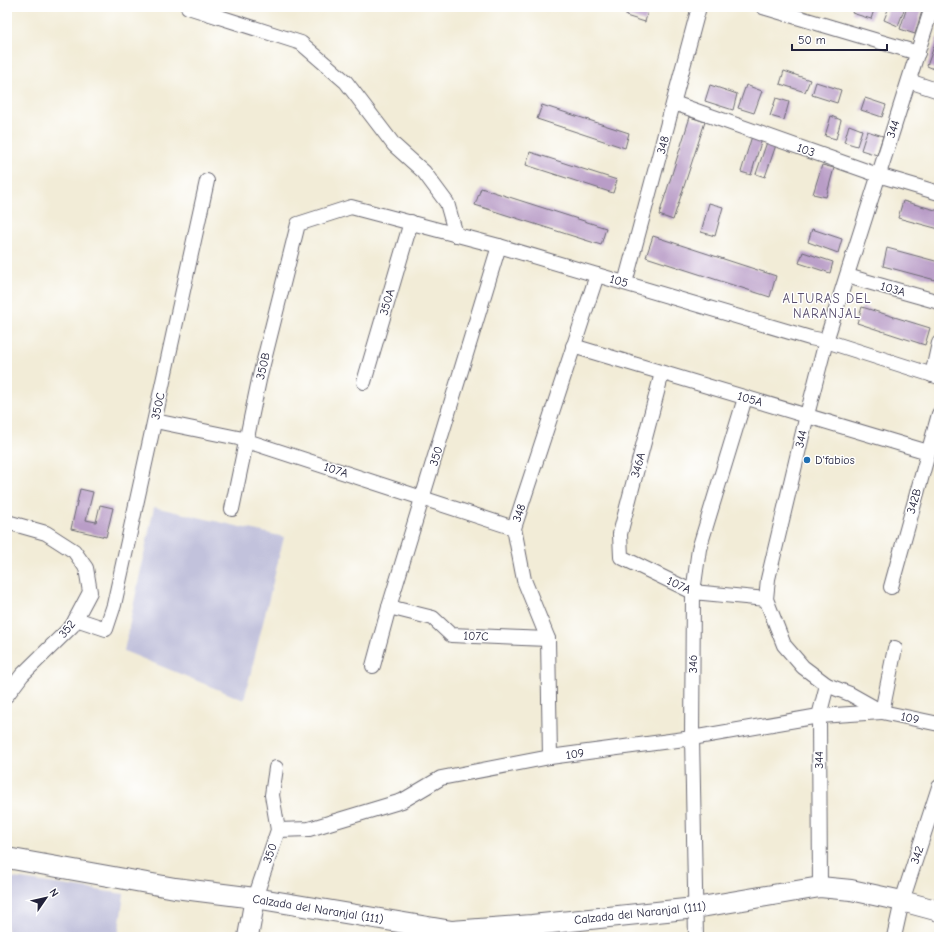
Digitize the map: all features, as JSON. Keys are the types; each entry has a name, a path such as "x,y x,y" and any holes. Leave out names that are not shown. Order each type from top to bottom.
{"main road":[{"name":"Calzada del Naranjal (111)","path":"7,858 175,888 255,898 452,931 532,925 695,908 820,887 851,890 939,911"},
{"name":"350","path":"248,937 255,898"}],"street":[{"path":"188,7 301,43 346,82 394,145 424,172 448,203 456,235"},
{"name":"348","path":"625,283 699,7"},
{"path":"763,7 918,53"},
{"name":"344","path":"820,887 819,716 827,685 803,667 784,645 766,598 768,579 806,415 826,341 848,276 878,175 932,7"},
{"path":"909,81 939,91"},
{"name":"103","path":"674,103 878,175 939,193"},
{"name":"350C","path":"76,620 106,629 114,605 207,181"},
{"name":"105","path":"298,224 351,207 499,246 810,338 826,341 936,376"},
{"name":"350A","path":"364,382 411,222"},
{"name":"350B","path":"232,509 259,380 298,224"},
{"name":"350","path":"373,666 389,607 499,246"},
{"name":"348","path":"550,757 548,638 524,580 514,528 597,275"},
{"name":"103A","path":"848,276 939,302"},
{"path":"936,376 939,343"},
{"name":"105A","path":"573,346 928,452"},
{"name":"346A","path":"621,557 620,534 662,373"},
{"name":"346","path":"696,937 692,738 693,592 699,549 745,398"},
{"name":"342B","path":"891,587 939,414"},
{"name":"107A","path":"155,421 247,441 514,528"},
{"name":"352","path":"7,522 46,534 74,551 86,568 90,592 72,626 22,675 7,695"},
{"name":"107A","path":"621,557 693,592 766,598"},
{"name":"107C","path":"389,607 433,618 451,635 548,638"},
{"path":"882,712 895,648"},
{"name":"109","path":"827,685 850,694 882,712"},
{"name":"109","path":"278,830 309,829 402,801 441,778 550,757 692,738 819,716 882,712 939,724"},
{"name":"350","path":"255,898 278,830 272,795 276,768"},
{"name":"342","path":"894,937 902,901 939,787"}],"shaded area":[{"path":"154,507 284,537 244,700 124,651"},
{"path":"7,877 124,894 118,937 7,937"}],"building":[{"path":"628,7 649,7 645,22 626,16"},
{"path":"854,7 875,7 871,19 852,13"},
{"path":"889,7 905,7 898,26 884,20"},
{"path":"907,7 922,11 915,34 900,29"},
{"path":"937,38 939,38 939,71 927,66"},
{"path":"784,71 810,80 805,92 780,84"},
{"path":"816,82 841,90 837,103 812,95"},
{"path":"710,85 737,94 733,110 705,101"},
{"path":"746,85 762,91 754,113 738,108"},
{"path":"776,98 789,102 784,120 770,116"},
{"path":"865,98 886,105 882,117 861,110"},
{"path":"542,105 629,133 625,148 537,119"},
{"path":"831,116 841,120 836,139 825,136"},
{"path":"690,117 705,122 673,220 659,215"},
{"path":"849,125 862,130 857,146 844,142"},
{"path":"867,131 883,136 877,155 861,150"},
{"path":"752,136 762,139 751,175 741,172"},
{"path":"767,142 776,145 765,177 756,174"},
{"path":"530,152 617,180 613,193 526,165"},
{"path":"822,165 834,168 826,197 813,194"},
{"path":"481,188 606,228 601,245 475,205"},
{"path":"903,201 939,211 939,229 898,218"},
{"path":"709,203 723,207 715,236 701,232"},
{"path":"812,229 842,239 838,253 808,242"},
{"path":"653,236 776,276 770,297 646,257"},
{"path":"887,248 939,262 939,281 883,266"},
{"path":"803,252 833,262 830,273 799,263"},
{"path":"862,307 930,328 925,345 857,323"},
{"path":"80,489 93,492 86,520 96,522 100,505 113,508 106,537 71,529"}],"place":[{"name":"D'fabios","path":"807,460"}],"district":[{"name":"ALTURAS DEL NARANJAL","path":"827,306"}]}
